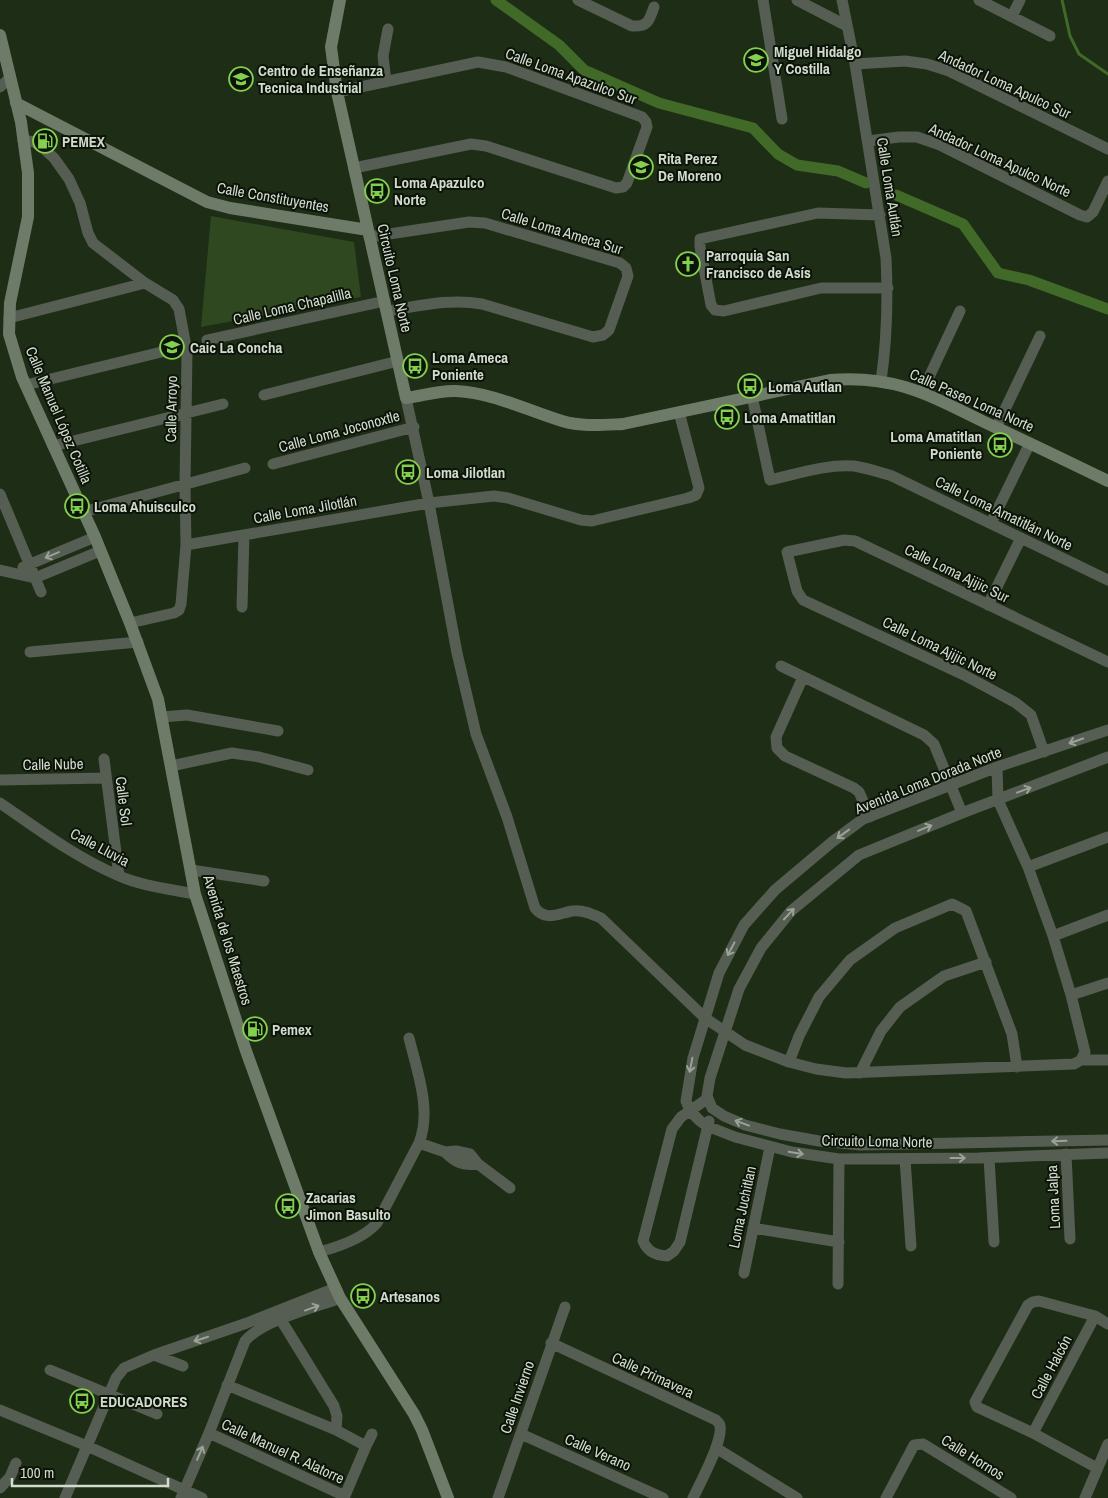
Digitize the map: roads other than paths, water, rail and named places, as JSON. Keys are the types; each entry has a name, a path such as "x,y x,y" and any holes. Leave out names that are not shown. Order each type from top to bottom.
{"street":[{"name":"Circuito Loma Norte","path":"340,0 332,47 337,92 414,427 457,653 476,734 507,817 535,908 544,915 553,916 573,911 582,911 601,918 704,1018 745,1045 789,1062 816,1069 846,1073 1017,1067 1074,1064 1081,1060 1108,1060"},
{"path":"578,0 632,26 642,26 648,21 654,7"},
{"path":"764,0 782,119"},
{"path":"797,0 848,26"},
{"name":"Calle Loma Autlán","path":"842,0 855,64 880,214 891,257 886,347 881,381"},
{"path":"980,0 1050,36"},
{"path":"1012,16 1020,0"},
{"path":"386,82 383,56 388,28"},
{"name":"Calle Manuel López Cotilla","path":"0,34 16,103 28,174 28,217 10,304 9,334 26,385 94,537 138,642 158,699 171,766"},
{"name":"Andador Loma Apulco Sur","path":"855,64 905,61 935,66 949,71 1108,149"},
{"name":"Calle Loma Apazulco Sur","path":"337,92 466,64 490,63 506,67 642,118 646,122 647,127 627,183 623,187 616,188 486,146 471,144 354,168"},
{"path":"0,87 10,78"},
{"name":"Calle Constituyentes","path":"16,103 207,202 369,234"},
{"name":"Andador Loma Apulco Norte","path":"868,141 917,137 940,145 1080,215 1088,217 1093,212 1108,181"},
{"name":"Calle Arroyo","path":"23,140 34,142 43,148 54,158 69,180 80,203 88,233 93,243 145,284 173,300 179,309 186,346 187,414 186,545 179,610 174,613 130,623"},
{"path":"880,214 818,213 700,239 700,247 711,305 715,310 724,311 821,288 888,288"},
{"name":"Calle Loma Ameca Sur","path":"369,234 469,222 485,223 620,263 626,268"},
{"name":"Calle Loma Chapalilla","path":"207,340 386,306 451,301 482,304 593,337 602,335 609,330 628,276 626,268"},
{"path":"10,318 145,284"},
{"path":"922,392 960,311"},
{"path":"996,428 1040,336"},
{"path":"26,385 186,346"},
{"path":"264,395 398,361"},
{"name":"Calle Paseo Loma Norte","path":"406,398 454,390 484,394 518,404 563,421 591,426 623,424 830,380 852,378 881,381 922,392 1108,481"},
{"name":"Calle Loma Amatitlán Norte","path":"752,396 770,480 833,466 868,468 892,476 1108,580"},
{"path":"53,446 224,404"},
{"name":"Calle Loma Jilotlán","path":"186,545 429,503 494,496 508,498 581,520 592,521 688,498 696,495 699,488 680,412"},
{"name":"Calle Loma Joconoxtle","path":"273,464 414,427"},
{"path":"991,523 1030,443"},
{"path":"83,512 245,468"},
{"path":"0,494 41,592"},
{"path":"242,606 244,535"},
{"path":"5,571 29,564 94,537"},
{"path":"988,605 1021,538"},
{"name":"Calle Loma Ajijic Sur","path":"799,596 787,552 844,540 855,541 1108,662"},
{"path":"5,571 35,578 100,551"},
{"name":"Calle Loma Ajijic Norte","path":"799,596 803,600 964,675 1016,703 1030,715 1044,752"},
{"path":"30,652 138,642"},
{"path":"781,666 924,735 934,744 962,813"},
{"path":"803,677 776,738 777,748 785,756 854,788 859,792 870,817"},
{"path":"161,717 187,715 278,731"},
{"name":"Avenida Loma Dorada Norte","path":"704,1018 719,972 744,924 782,884 863,819 950,784 1108,730"},
{"path":"171,766 232,753 259,757 308,770"},
{"path":"707,1099 681,1117 672,1129 643,1242 647,1249 656,1255 666,1256 674,1251 680,1242 707,1126 714,1110 707,1099 710,1078 739,989 761,948 791,911 859,855 1108,757"},
{"name":"Calle Sol","path":"104,759 119,876"},
{"name":"Avenida de los Maestros","path":"171,766 195,894 246,1051 319,1252 338,1293 414,1414 448,1498"},
{"path":"997,767 998,800 1028,867 1072,995 1085,1052 1081,1060"},
{"name":"Calle Nube","path":"0,780 106,778"},
{"name":"Calle Lluvia","path":"0,803 92,863 119,876 137,882 195,894"},
{"path":"1028,867 1108,837"},
{"path":"191,870 264,881"},
{"path":"789,1062 799,1036 819,997 850,960 896,928 952,904 966,911 1012,1034 1017,1067"},
{"path":"1053,936 1108,915"},
{"path":"860,1072 881,1031 900,1007 944,976 986,962"},
{"path":"1072,995 1108,983"},
{"path":"690,1111 686,1101 686,1093 704,1018"},
{"path":"319,1252 331,1249 368,1232 377,1223 424,1132 422,1094 409,1038"},
{"name":"Circuito Loma Norte","path":"714,1110 745,1124 780,1134 819,1141 861,1145 1108,1140"},
{"name":"Circuito Loma Norte","path":"690,1111 707,1126 735,1137 792,1152 839,1159 984,1158 1108,1153"},
{"path":"419,1143 445,1152 456,1150 470,1154 478,1164 510,1188"},
{"path":"976,1144 984,1158 994,1242"},
{"name":"Loma Juchitlan","path":"744,1273 770,1147"},
{"name":"Loma Jalpa","path":"1066,1154 1070,1238"},
{"path":"838,1284 839,1159"},
{"path":"905,1159 911,1246"},
{"path":"753,1228 839,1242"},
{"path":"65,1498 118,1373 124,1368 154,1355 281,1320 338,1293"},
{"path":"183,1494 250,1328 338,1293"},
{"path":"1097,1468 1032,1433 977,1407 975,1402 1028,1305 1033,1302 1095,1316 1108,1324"},
{"name":"Calle Invierno","path":"498,1498 565,1307"},
{"name":"Calle Halcón","path":"1032,1433 1095,1316"},
{"path":"281,1320 334,1406 337,1416 336,1430"},
{"name":"Calle Primavera","path":"551,1344 716,1420 720,1428 716,1448 693,1498"},
{"path":"154,1355 183,1366"},
{"path":"50,1370 156,1414"},
{"path":"228,1385 336,1430 366,1446"},
{"path":"0,1410 87,1446 183,1494 202,1498"},
{"name":"Calle Manuel R. Alatorre","path":"209,1433 344,1497"},
{"path":"344,1497 372,1434"},
{"name":"Calle Verano","path":"521,1434 663,1498"},
{"name":"Calle Hornos","path":"886,1498 914,1445 918,1443 923,1444 1011,1498"},
{"path":"1085,1498 1108,1444"},
{"path":"716,1448 797,1498"},
{"path":"0,1488 10,1477 16,1463"}],"waterway":[{"path":"496,0 559,45 584,70 659,103 753,128 778,154 797,165 838,171 866,183"},
{"path":"1062,0 1070,36 1079,54 1108,74"},
{"path":"896,195 963,224 998,273 1029,280 1108,309"}],"place":[{"name":"Miguel Hidalgo Y Costilla","path":"756,60"},
{"name":"Centro de Enseñanza Tecnica Industrial","path":"241,79"},
{"name":"PEMEX","path":"45,141"},
{"name":"Rita Perez De Moreno","path":"641,167"},
{"name":"Loma Apazulco Norte","path":"377,191"},
{"name":"Parroquia San Francisco de Asís","path":"688,264"},
{"name":"Caic La Concha","path":"172,347"},
{"name":"Loma Ameca Poniente","path":"415,366"},
{"name":"Loma Autlan","path":"750,386"},
{"name":"Loma Amatitlan","path":"727,417"},
{"name":"Loma Amatitlan Poniente","path":"1000,445"},
{"name":"Loma Jilotlan","path":"408,472"},
{"name":"Loma Ahuisculco","path":"77,506"},
{"name":"Pemex","path":"255,1029"},
{"name":"Zacarias Jimon Basulto","path":"288,1206"},
{"name":"Artesanos","path":"363,1296"},
{"name":"EDUCADORES","path":"82,1401"}]}
